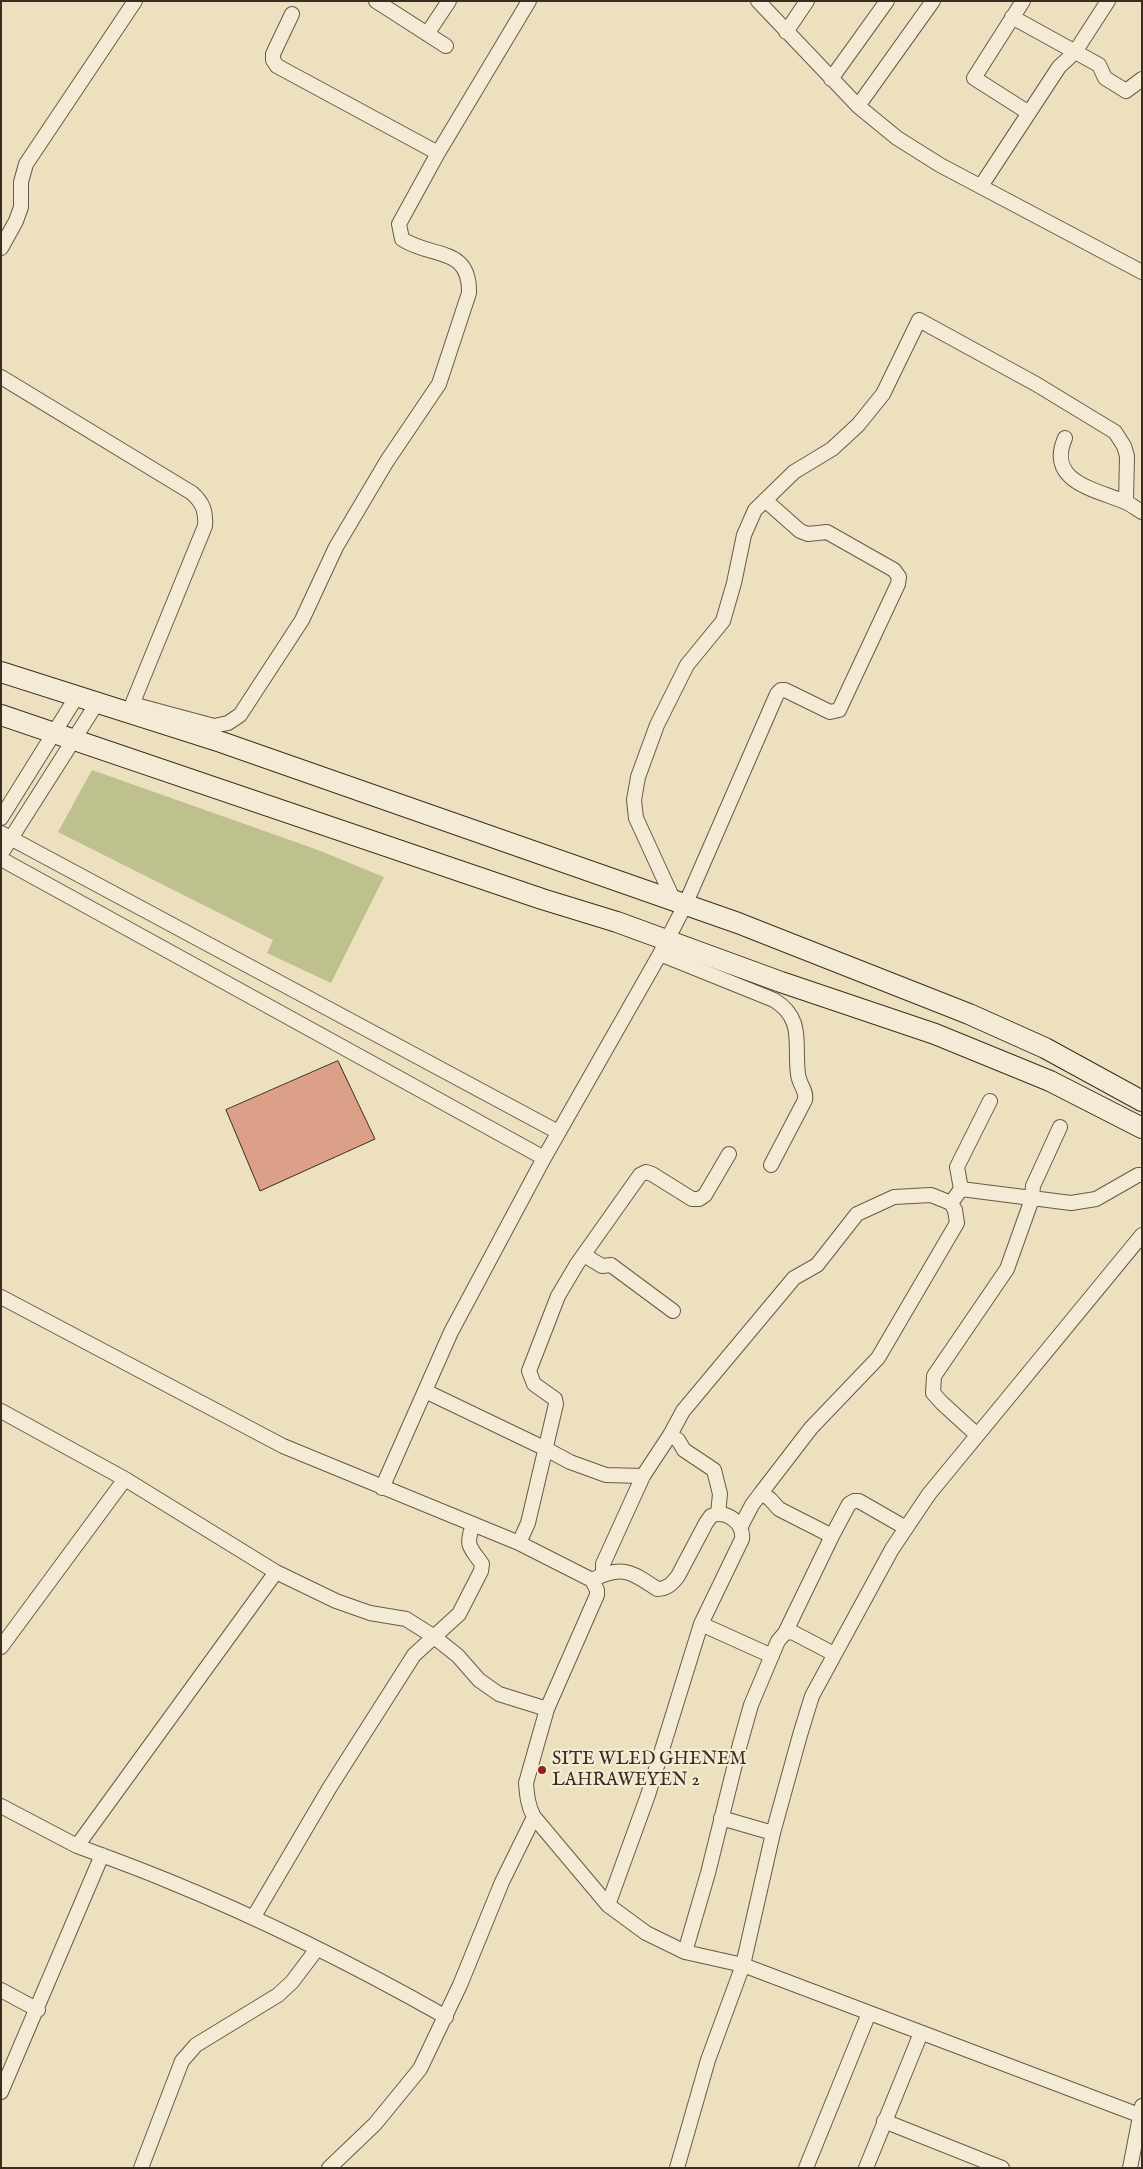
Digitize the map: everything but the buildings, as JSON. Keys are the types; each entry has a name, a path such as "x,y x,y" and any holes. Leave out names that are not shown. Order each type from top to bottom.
{"street":[{"path":"1,248 16,221 21,207 20,182 26,164 135,1"},
{"path":"376,1 446,46"},
{"path":"427,34 449,1"},
{"path":"1,672 97,703 214,726 228,723 240,715 302,620 336,547 388,461 439,384 469,293 470,279 466,269 459,261 410,244 402,239 399,232 399,224 438,153 529,1"},
{"path":"758,1 858,106 897,138 940,165 1142,272"},
{"path":"786,32 807,1"},
{"path":"831,79 887,1"},
{"path":"858,106 933,1"},
{"path":"1023,1 974,78 1029,113"},
{"path":"980,186 1059,67 1074,52 1108,1"},
{"path":"292,14 272,54 277,66 438,153"},
{"path":"1012,17 1100,65 1105,78 1126,91 1142,79"},
{"path":"680,903 636,818 634,800 638,777 657,725 687,665 723,621 734,583 744,535 755,510 794,472 832,449 858,424 883,394 919,320 1036,384 1115,432 1124,446 1127,456 1126,502"},
{"path":"1,377 192,493 206,512 205,526 130,709"},
{"path":"1064,438 1059,455 1064,471 1072,479 1097,492 1126,502 1142,512"},
{"path":"382,1488 451,1332 558,1132 664,947 680,903 778,692 785,690 830,712 839,710 890,602 899,577 894,570 827,532 808,534 800,531 765,500"},
{"path":"1,818 77,696"},
{"path":"1,854 6,836 97,703"},
{"path":"130,709 738,923 969,1014 1045,1048 1142,1101"},
{"path":"1,715 664,947 781,982 935,1034 1050,1080 1142,1128"},
{"path":"6,836 558,1132"},
{"path":"1,859 544,1158"},
{"path":"664,947 774,1000 781,1004 791,1017 797,1032 798,1075 805,1090 805,1100 771,1165"},
{"path":"951,1203 961,1189 957,1166 990,1101"},
{"path":"977,1434 933,1393 934,1376 1007,1270 1032,1199 1033,1186 1060,1127"},
{"path":"519,1543 528,1523 556,1404 555,1399 534,1384 529,1371 558,1296 640,1175 646,1172 652,1174 692,1199 699,1199 705,1195 729,1154"},
{"path":"961,1189 1071,1203 1096,1199 1138,1175 1142,1175"},
{"path":"741,1526 752,1505 812,1428 878,1358 957,1223 955,1210 951,1203 931,1196 894,1197 857,1214 817,1265 794,1278 683,1411 670,1435 643,1476 597,1577 597,1595 547,1709 526,1783 529,1807 534,1817 608,1905 646,1933 685,1952 743,1965 921,2033 1141,2110 1130,2168"},
{"path":"677,2168 708,2060 743,1965 773,1832 810,1704 834,1654 892,1549 929,1494 1142,1235"},
{"path":"584,1255 602,1266 611,1265 673,1311"},
{"path":"1,1298 283,1446 597,1577 617,1570 625,1571 657,1589 667,1587 678,1576 711,1516 718,1514 737,1521 743,1532 742,1539 701,1624 648,1796 608,1905"},
{"path":"425,1391 546,1448 570,1462 606,1475 643,1476"},
{"path":"1,1411 125,1479 276,1572 336,1601 370,1613 406,1619 433,1636 458,1656 479,1680 499,1694 547,1709"},
{"path":"670,1435 678,1440 684,1450 714,1470 720,1494 718,1514"},
{"path":"1,1647 125,1479"},
{"path":"761,1493 779,1509 832,1536"},
{"path":"685,1952 708,1874 751,1706 778,1641 785,1633 832,1536 849,1504 854,1501 859,1501 906,1528"},
{"path":"253,1918 363,1734 414,1655 459,1614 481,1571 482,1564 470,1549 468,1539 472,1524"},
{"path":"77,1846 276,1572"},
{"path":"701,1624 772,1656"},
{"path":"785,1633 792,1632 834,1654"},
{"path":"1,1806 77,1846 167,1880 253,1918 374,1976 446,2017"},
{"path":"328,2168 375,2124 420,2069 446,2017 502,1882 534,1817"},
{"path":"721,1818 773,1832"},
{"path":"1,2092 38,2010 102,1855"},
{"path":"141,2168 182,2061 196,2044 278,1995 292,1982 317,1949"},
{"path":"1,1990 38,2010"},
{"path":"806,2168 869,2013"},
{"path":"866,2168 921,2033"},
{"path":"884,2121 1002,2168"}],"green space":[{"path":"92,770 318,850 384,877 331,983 267,953 273,940 58,832"}],"place":[{"name":"SITE WLED GHENEM LAHRAWEYEN 2","path":"542,1770"}]}
